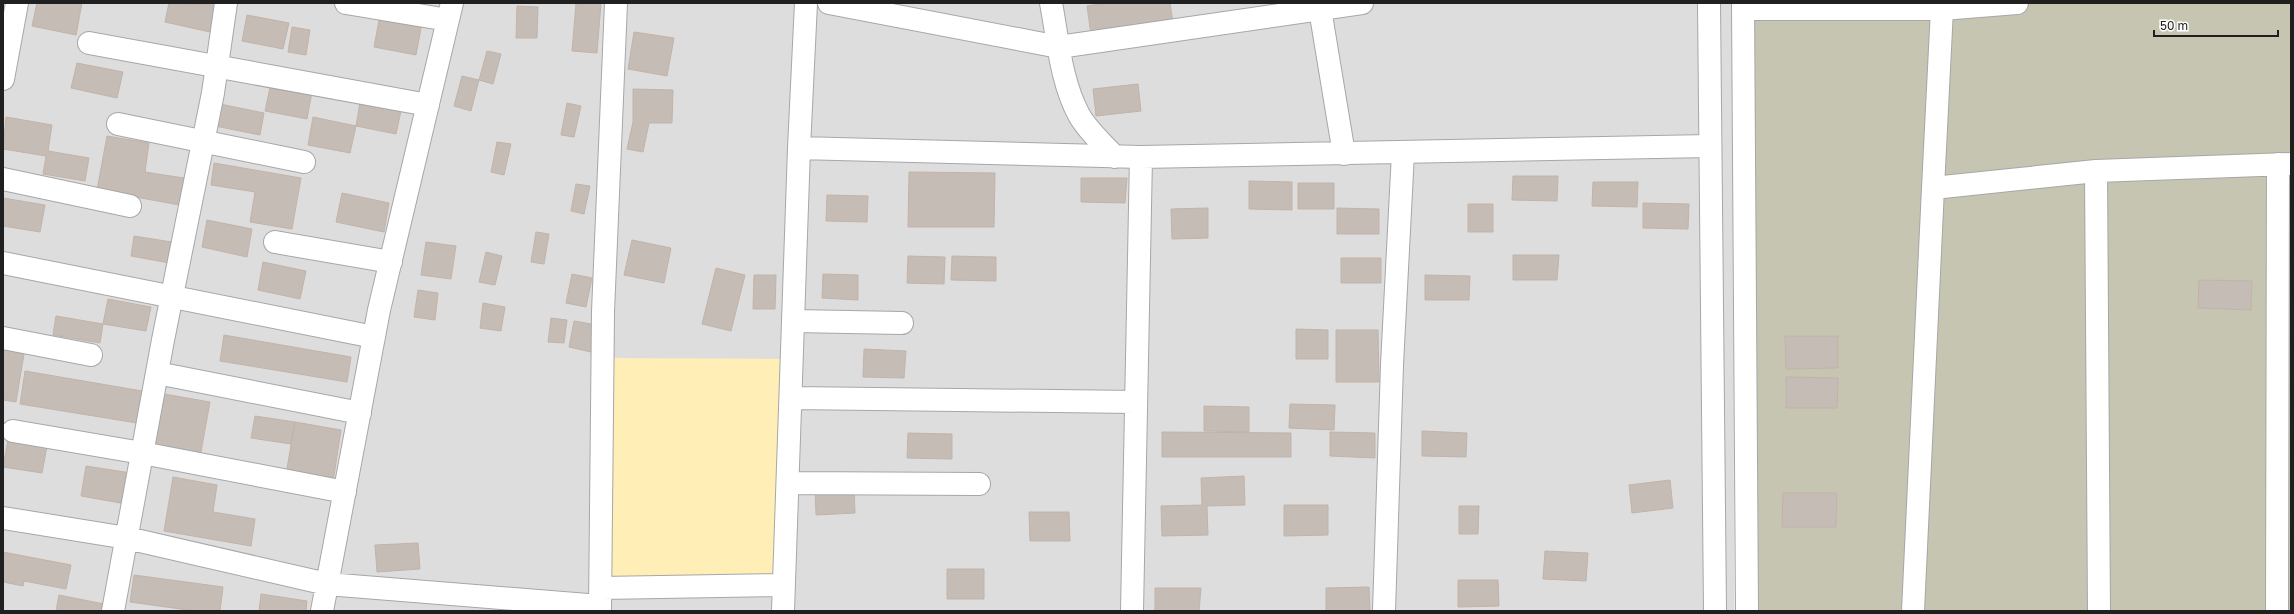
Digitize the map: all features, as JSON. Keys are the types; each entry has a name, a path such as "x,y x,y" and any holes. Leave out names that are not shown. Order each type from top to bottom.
{"street":[{"path":"3,79 17,3"},
{"path":"113,611 157,373 204,141 226,3"},
{"path":"322,611 374,337 450,11 346,3"},
{"path":"601,602 603,312 616,3"},
{"path":"783,611 792,398 799,148 806,3"},
{"path":"829,3 1059,47 1320,6 1362,3"},
{"path":"1052,3 1068,89 1080,116 1115,157"},
{"path":"1709,3 1714,611"},
{"path":"1747,611 1743,6 1942,9 2017,3"},
{"path":"1320,6 1344,154"},
{"path":"1913,611 1942,9"},
{"path":"89,42 428,105"},
{"path":"118,124 304,162"},
{"path":"799,148 1141,158 1709,146"},
{"path":"1384,611 1392,365 1403,152"},
{"path":"1132,611 1141,158"},
{"path":"1934,188 2096,171 2284,164 2277,611"},
{"path":"2096,171 2099,611"},
{"path":"3,179 130,206"},
{"path":"276,242 391,262"},
{"path":"3,263 374,337"},
{"path":"794,322 902,323"},
{"path":"3,338 91,355"},
{"path":"157,373 360,413"},
{"path":"792,398 1136,402"},
{"path":"13,431 142,453 345,492"},
{"path":"789,483 979,484"},
{"path":"3,518 126,538 327,584 601,602 784,585"}],"shaded area":[{"path":"3,3 1733,3 1734,611 3,611"},
{"path":"1743,3 2291,3 2291,611 1748,611"}],"sand":[{"path":"606,358 788,359 783,585 601,588"}],"building":[{"path":"37,3 82,3 76,35 32,26"},
{"path":"169,3 215,5 210,32 165,22"},
{"path":"576,3 601,3 597,53 572,51"},
{"path":"1106,3 1170,3 1173,22 1091,35 1087,6"},
{"path":"517,6 538,7 537,38 516,38"},
{"path":"247,15 289,23 283,49 242,41"},
{"path":"380,15 422,23 416,55 374,47"},
{"path":"292,27 310,30 306,55 288,52"},
{"path":"634,32 674,38 667,76 628,69"},
{"path":"487,51 501,54 493,84 479,80"},
{"path":"77,63 123,72 117,98 71,88"},
{"path":"462,76 479,80 471,111 454,106"},
{"path":"271,83 312,92 307,119 265,111"},
{"path":"1138,84 1141,111 1096,116 1093,89"},
{"path":"633,89 673,90 672,123 649,123 643,152 627,149 633,122"},
{"path":"360,102 401,111 396,134 356,126"},
{"path":"567,103 581,106 574,137 561,135"},
{"path":"220,104 264,113 260,135 215,126"},
{"path":"6,117 52,125 48,151 89,158 85,181 43,174 46,156 3,149"},
{"path":"313,117 356,126 350,153 308,145"},
{"path":"107,136 149,143 145,172 190,179 185,206 97,190"},
{"path":"497,142 511,144 504,175 491,172"},
{"path":"214,163 301,178 292,229 250,222 255,192 211,185"},
{"path":"909,172 995,173 994,227 908,227"},
{"path":"1513,176 1558,176 1557,201 1512,200"},
{"path":"1081,178 1127,178 1125,203 1081,202"},
{"path":"1249,181 1292,182 1292,210 1249,209"},
{"path":"1593,182 1638,182 1637,207 1592,206"},
{"path":"1298,183 1334,183 1334,209 1298,209"},
{"path":"576,184 590,186 584,214 571,211"},
{"path":"342,193 389,203 384,232 336,222"},
{"path":"827,195 868,196 867,222 826,221"},
{"path":"3,198 45,205 40,232 3,226"},
{"path":"1643,203 1689,204 1688,229 1643,228"},
{"path":"1468,204 1493,204 1493,232 1468,232"},
{"path":"1208,208 1208,238 1172,239 1171,209"},
{"path":"1337,208 1379,209 1379,234 1337,234"},
{"path":"207,220 252,229 247,257 202,247"},
{"path":"536,232 549,234 544,264 531,262"},
{"path":"134,236 178,243 175,264 131,256"},
{"path":"632,240 671,248 664,283 624,275"},
{"path":"426,242 456,246 451,279 421,275"},
{"path":"486,252 502,256 495,285 479,282"},
{"path":"1513,255 1559,255 1557,280 1513,280"},
{"path":"908,256 945,257 944,284 907,283"},
{"path":"952,256 996,257 996,281 951,280"},
{"path":"1341,258 1381,258 1381,283 1341,283"},
{"path":"263,262 306,271 300,299 258,290"},
{"path":"716,268 745,275 731,331 702,324"},
{"path":"572,274 592,278 586,307 566,303"},
{"path":"823,274 858,275 858,300 822,298"},
{"path":"754,275 776,275 775,309 753,309"},
{"path":"1425,275 1470,276 1469,300 1425,300"},
{"path":"2199,280 2252,281 2251,310 2198,308"},
{"path":"418,290 438,293 435,320 414,317"},
{"path":"108,299 151,307 146,331 103,324"},
{"path":"483,303 505,307 501,331 480,328"},
{"path":"56,316 103,324 100,343 53,335"},
{"path":"551,318 567,320 564,343 548,342"},
{"path":"574,321 597,325 591,352 569,347"},
{"path":"1296,329 1328,330 1328,359 1296,359"},
{"path":"1336,330 1378,330 1379,382 1336,382"},
{"path":"224,335 351,357 347,382 220,361"},
{"path":"1785,336 1838,336 1838,368 1786,369"},
{"path":"3,344 25,348 16,402 3,400"},
{"path":"864,349 906,351 904,378 863,377"},
{"path":"25,371 148,392 143,424 20,404"},
{"path":"1786,377 1838,378 1837,408 1786,408"},
{"path":"164,394 210,402 200,457 154,449"},
{"path":"1290,404 1335,405 1334,430 1289,428"},
{"path":"1204,406 1249,407 1249,432 1204,431"},
{"path":"255,416 295,422 291,444 251,438"},
{"path":"295,422 341,430 333,482 286,474"},
{"path":"1422,431 1467,433 1466,457 1422,456"},
{"path":"1162,432 1291,433 1291,457 1162,457"},
{"path":"1330,432 1375,433 1375,458 1330,456"},
{"path":"908,433 952,434 952,459 907,458"},
{"path":"9,434 48,441 42,473 3,467"},
{"path":"86,466 131,473 126,504 81,496"},
{"path":"1244,476 1245,505 1207,506 1208,535 1162,536 1161,506 1202,505 1201,478"},
{"path":"173,477 217,485 213,512 255,519 251,546 164,531"},
{"path":"1670,480 1673,508 1632,513 1629,485"},
{"path":"854,487 855,513 816,515 815,488"},
{"path":"1783,493 1837,493 1836,527 1782,527"},
{"path":"1284,505 1328,505 1328,535 1284,536"},
{"path":"1459,506 1479,506 1478,534 1459,534"},
{"path":"1029,512 1069,512 1070,541 1030,541"},
{"path":"418,543 420,569 377,572 375,545"},
{"path":"1545,551 1588,553 1586,581 1543,579"},
{"path":"3,552 71,565 66,589 24,581 23,586 3,582"},
{"path":"947,569 984,569 984,599 947,599"},
{"path":"134,575 223,587 220,611 195,611 130,602"},
{"path":"1458,580 1498,580 1499,606 1458,607"},
{"path":"1369,587 1370,611 1326,611 1326,588"},
{"path":"1155,588 1201,588 1199,611 1155,611"},
{"path":"261,594 307,601 306,611 259,611"},
{"path":"59,595 104,604 103,611 56,611"}]}
